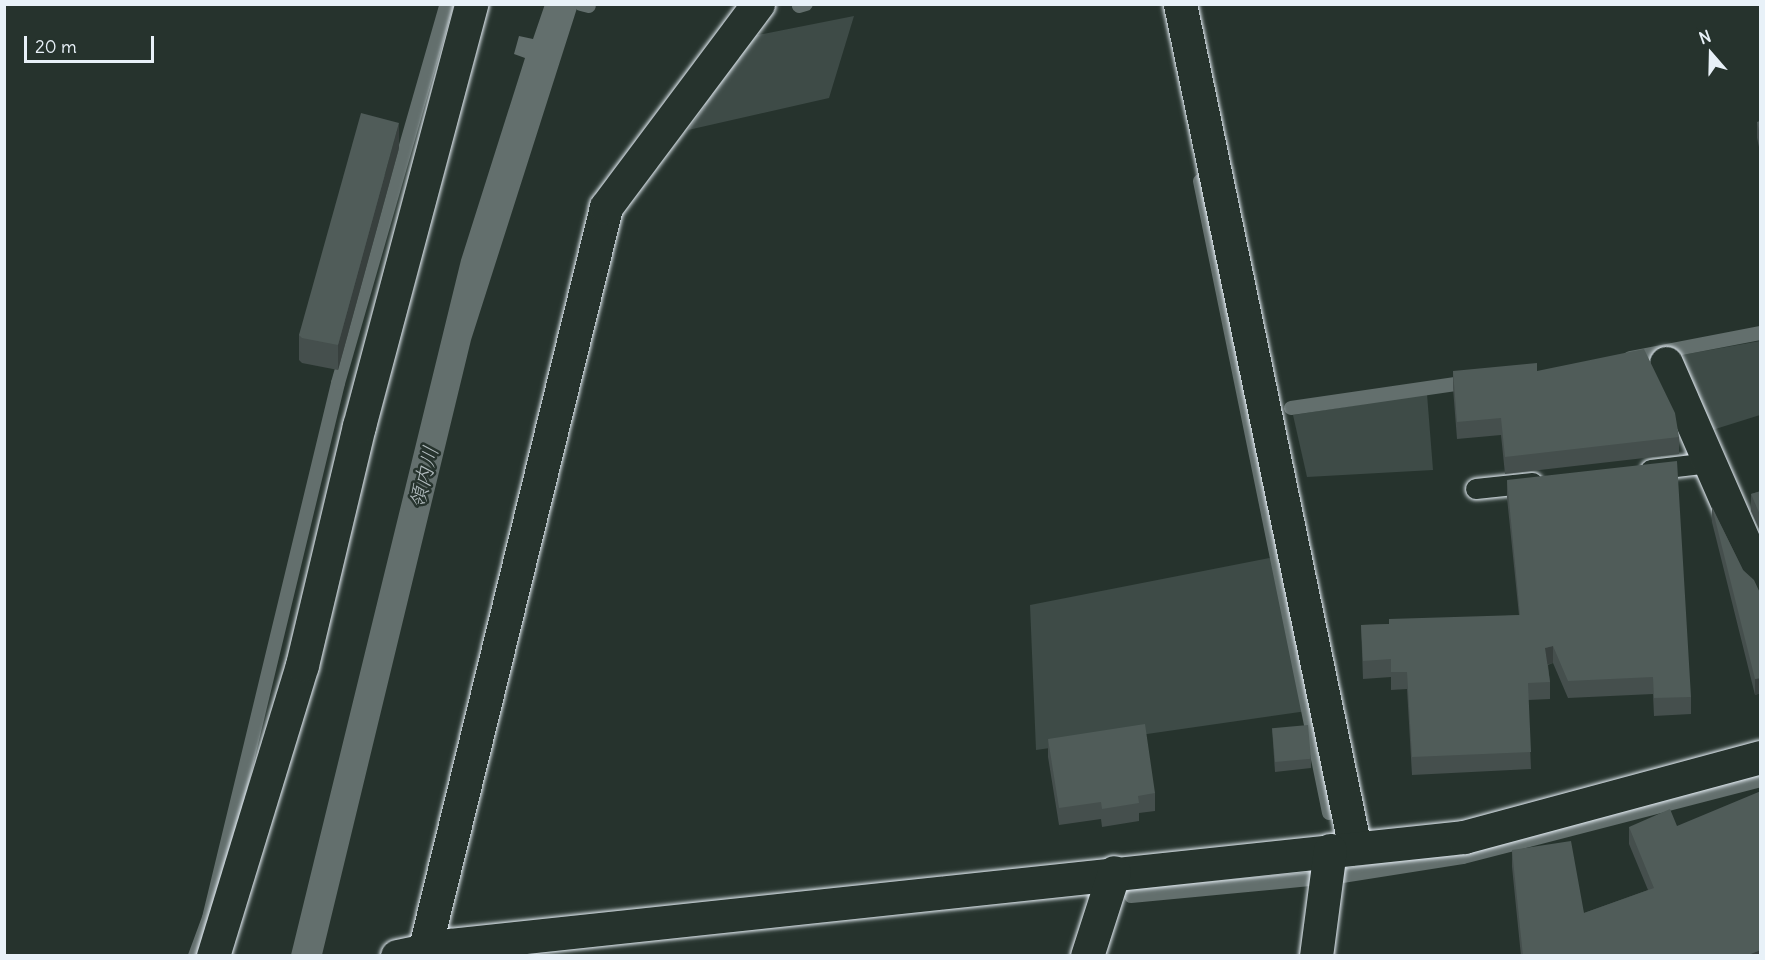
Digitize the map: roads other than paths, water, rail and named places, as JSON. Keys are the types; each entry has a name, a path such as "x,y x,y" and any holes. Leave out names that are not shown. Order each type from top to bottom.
{"street":[{"path":"213,956 302,665 359,426 471,4"},
{"path":"758,4 606,207 415,954 1114,872 1464,837 1761,757"},
{"path":"1180,4 1342,849 1317,956"},
{"path":"1666,363 1761,578"},
{"path":"1087,956 1114,872"}],"lane":[{"path":"1628,472 1710,464"},
{"path":"1476,489 1558,480"}],"water":[{"name":"領内川","path":"545,4 578,5 471,340 322,955 291,955 461,260 525,58 514,54 519,36 533,39"}],"waterway":[{"path":"195,956 209,918 338,383 447,4"},
{"path":"581,4 589,6"},
{"path":"799,6 806,4"},
{"path":"1200,181 1329,813"},
{"path":"1630,358 1760,333"},
{"path":"1291,408 1469,382"},
{"path":"1342,876 1463,857 1760,780"},
{"path":"1131,896 1312,879"}]}
